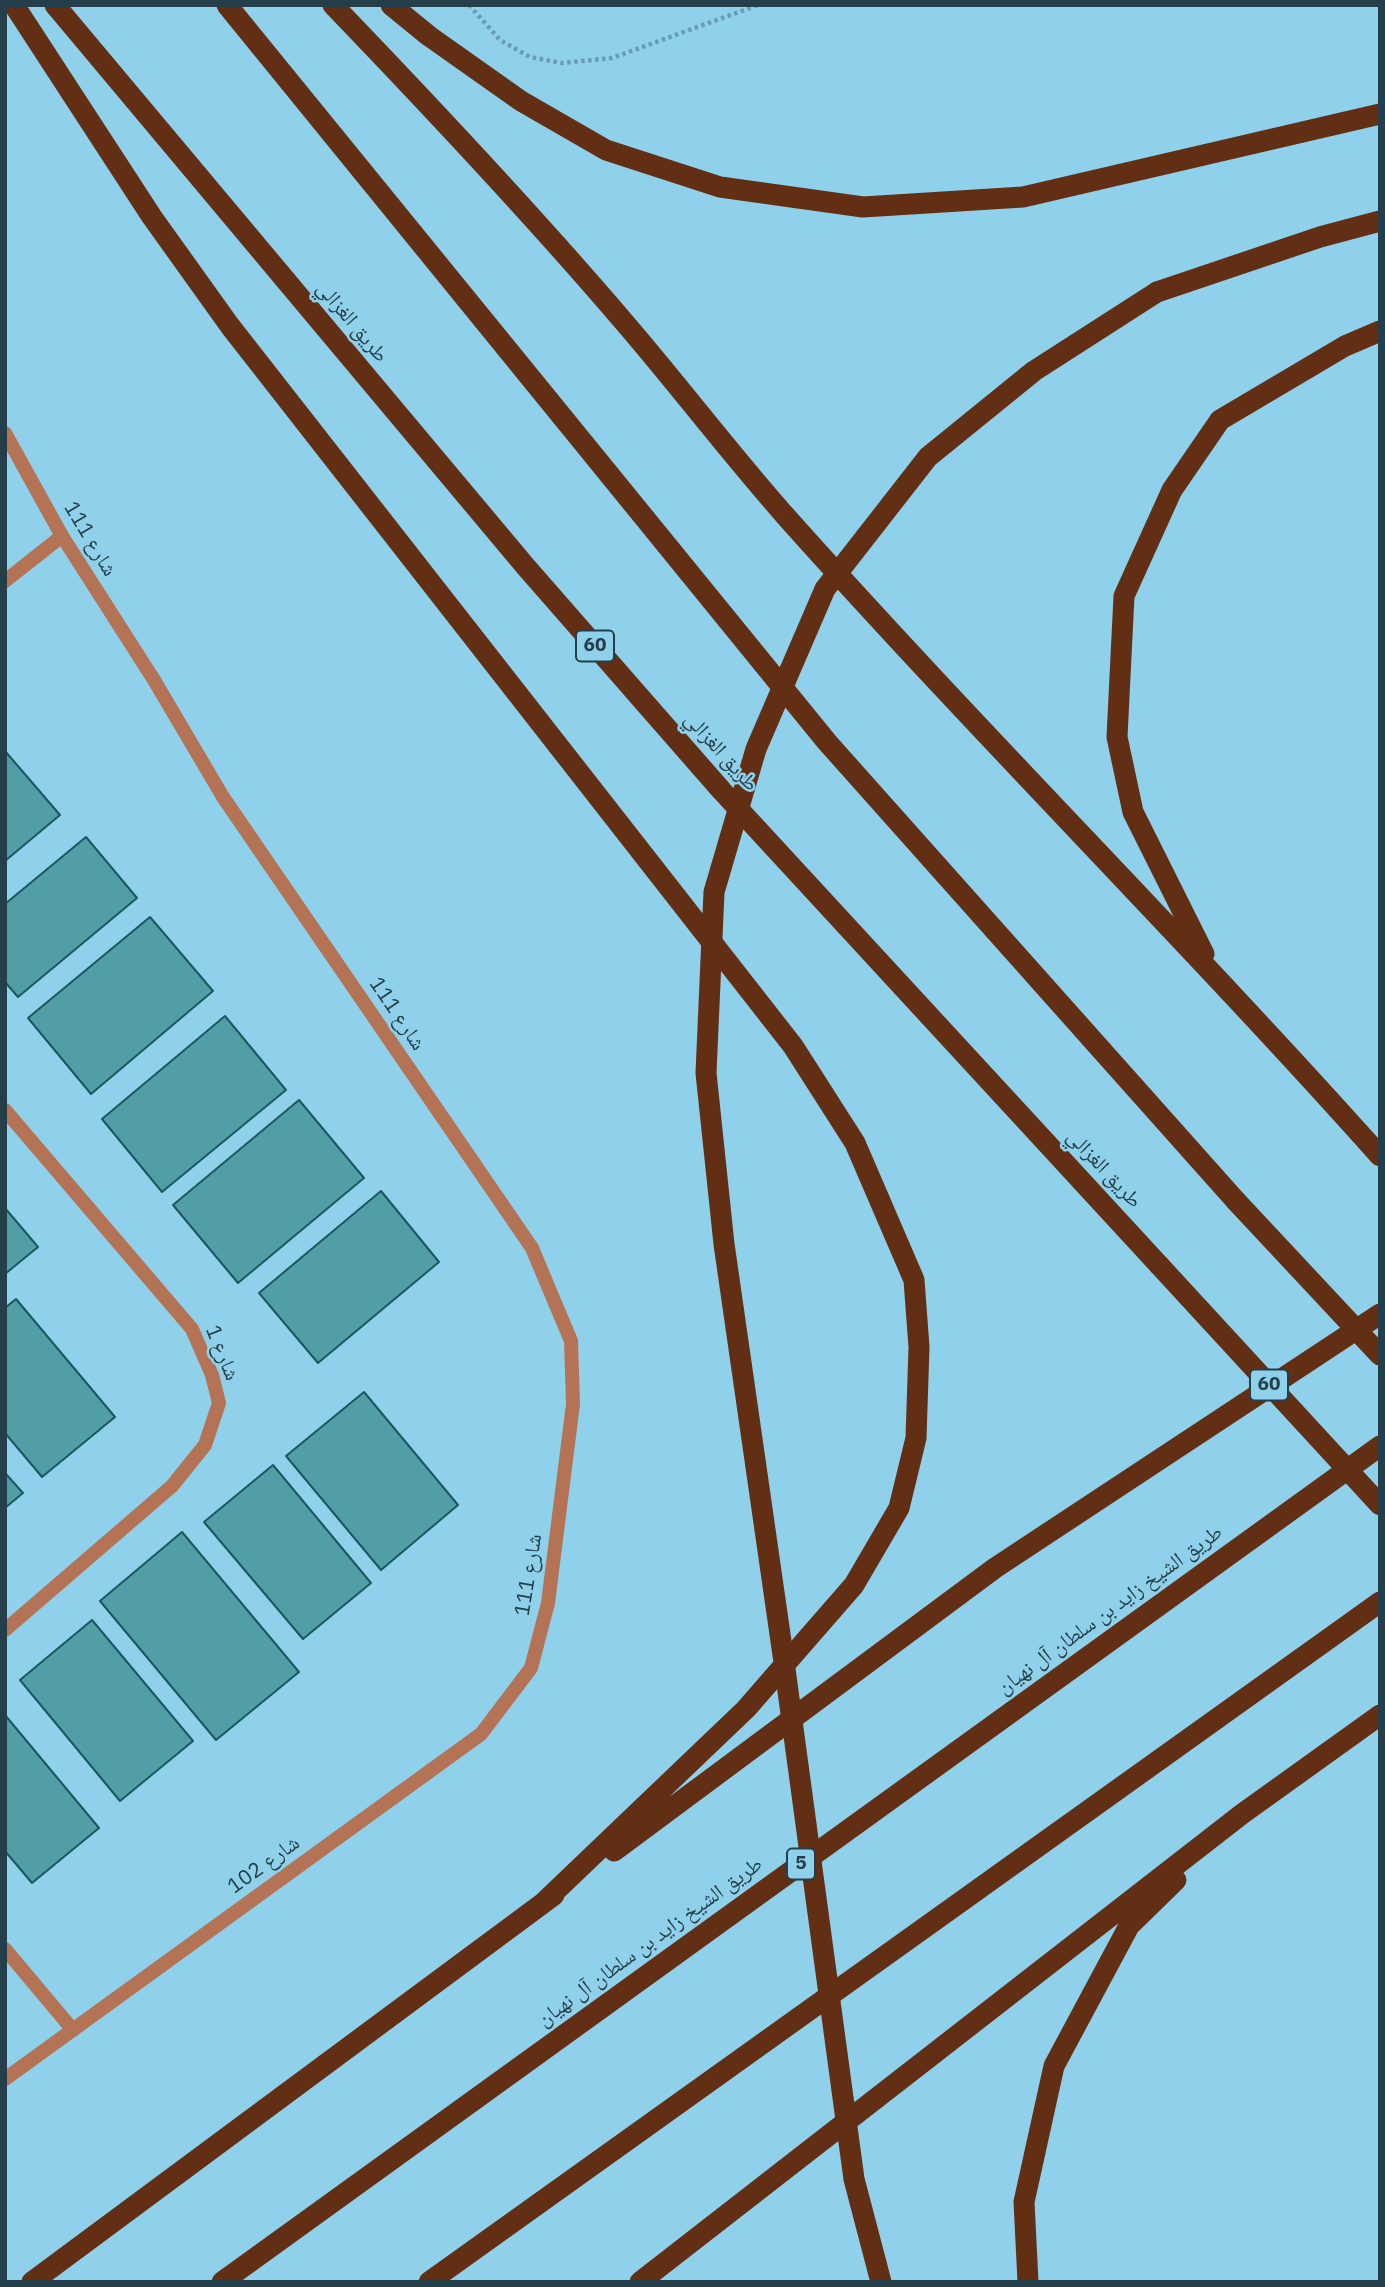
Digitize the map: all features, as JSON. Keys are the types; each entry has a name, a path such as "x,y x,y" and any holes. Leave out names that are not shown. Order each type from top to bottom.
{"highway":[{"path":"14,5 152,217 230,326 793,1046 855,1143 914,1280 919,1347 916,1438 899,1508 854,1585 746,1709 543,1903"},
{"name":"طريق الغزالي","path":"55,5 526,567 713,781 1380,1505"},
{"path":"226,5 827,742 1236,1201 1380,1355"},
{"path":"333,5 499,179 623,321 786,518 1380,1156"},
{"path":"391,5 429,36 521,101 606,150 720,187 863,207 1023,197 1380,114"},
{"path":"881,2282 854,2179 724,1244 706,1073 714,892 756,748 825,589 928,457 1034,371 1157,292 1320,237 1380,221"},
{"path":"1214,975 1133,812 1117,737 1124,596 1171,490 1220,420 1345,346 1380,331"},
{"path":"32,2282 995,1568 1380,1314"},
{"name":"طريق الشيخ زايد بن سلطان آل نهيان","path":"222,2282 1380,1446"},
{"path":"429,2282 1380,1602"},
{"path":"640,2282 1242,1814 1380,1715"},
{"path":"1028,2282 1024,2202 1054,2066 1129,1926 1242,1814"}],"street":[{"name":"شارع 111","path":"5,433 62,536 154,680 223,797 532,1248 571,1341 573,1404 548,1603 531,1668"},
{"path":"5,581 62,536"},
{"name":"شارع 1","path":"5,1110 192,1329 212,1375 219,1404 205,1445 172,1486 5,1630"},
{"name":"شارع 102","path":"5,2079 481,1734 531,1668"},
{"path":"5,1949 73,2030"}],"path":[{"path":"469,5 500,40 530,57 562,63 612,58 758,5"}],"building":[{"path":"5,751 60,815 5,861"},
{"path":"86,837 137,898 18,997 5,982 5,904"},
{"path":"150,917 213,991 91,1094 28,1018"},
{"path":"225,1016 286,1090 162,1192 102,1119"},
{"path":"299,1100 364,1178 238,1283 173,1205"},
{"path":"381,1191 439,1262 318,1363 259,1293"},
{"path":"5,1208 38,1247 5,1274"},
{"path":"16,1299 115,1417 42,1477 5,1433 5,1308"},
{"path":"364,1392 458,1505 381,1570 286,1456"},
{"path":"273,1465 371,1583 303,1639 204,1522"},
{"path":"5,1473 23,1493 5,1508"},
{"path":"182,1532 299,1672 216,1740 100,1601"},
{"path":"92,1620 193,1741 120,1801 20,1680"},
{"path":"5,1715 99,1828 32,1883 5,1851"}]}
